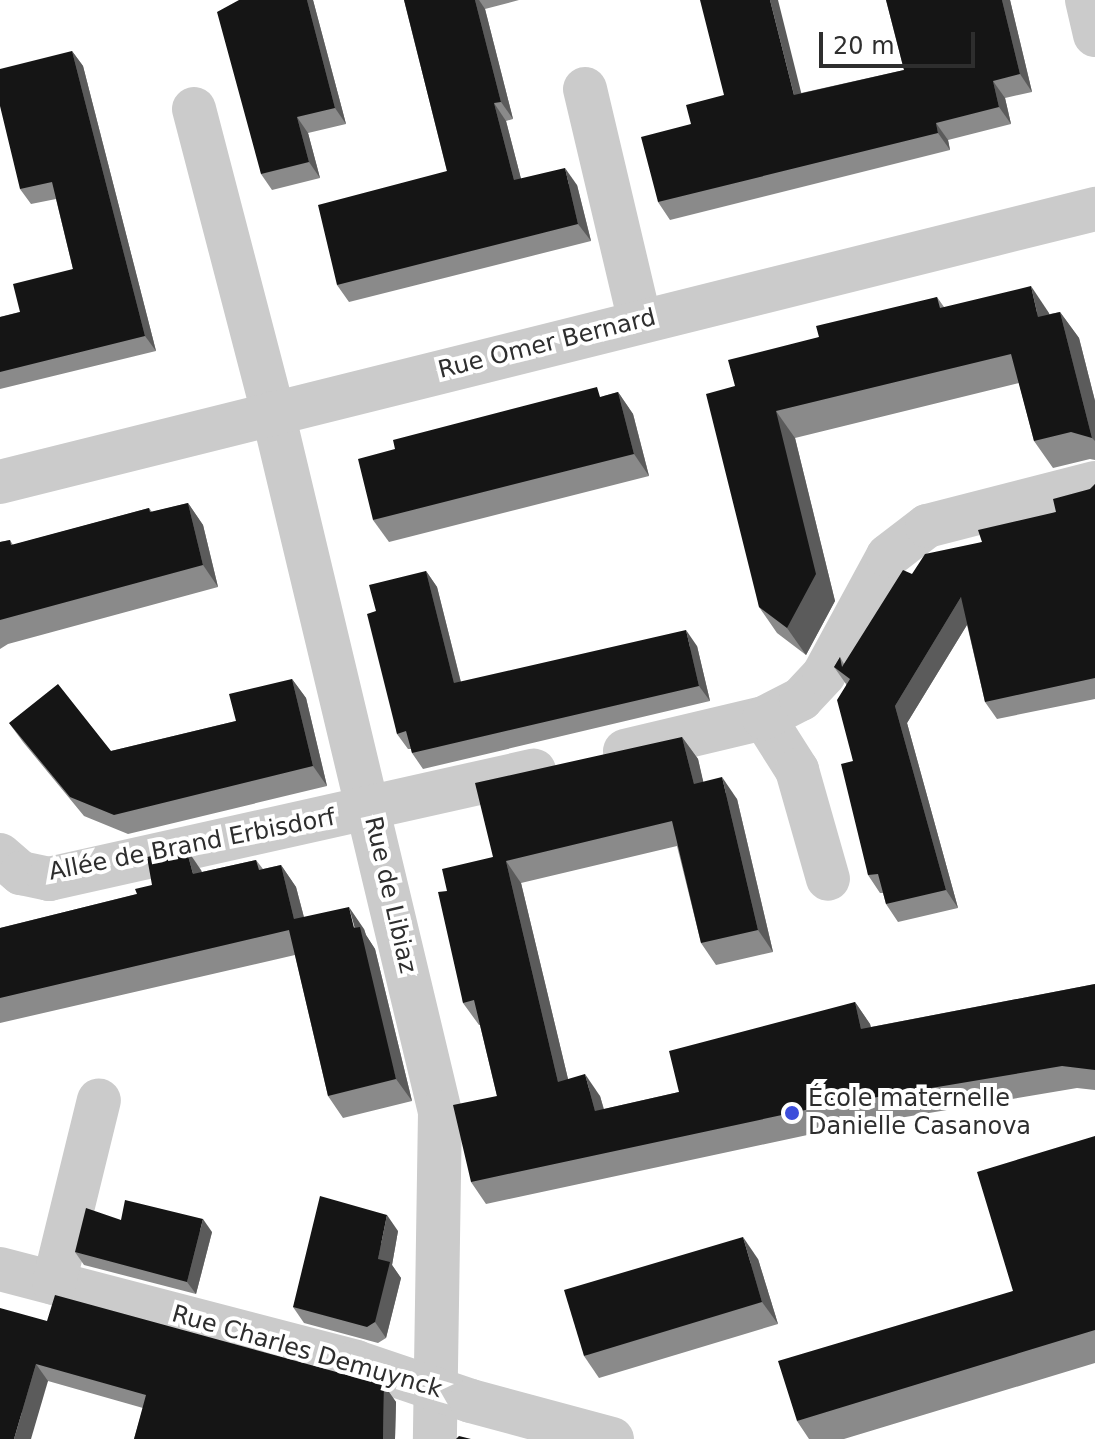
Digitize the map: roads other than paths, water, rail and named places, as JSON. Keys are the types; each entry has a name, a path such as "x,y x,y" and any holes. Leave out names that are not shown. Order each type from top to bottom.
{"street":[{"path":"1087,0 1095,35"},
{"path":"585,89 640,321"},
{"name":"Rue de Libiaz","path":"194,109 370,808 440,1112 439,1386 435,1439"},
{"name":"Rue Omer Bernard","path":"0,482 1095,209"},
{"name":"Allée de Brand Erbisdorf","path":"0,855 21,873 49,879 764,718 801,699 824,674 888,556 927,526 1095,483"},
{"path":"764,718 797,770 828,879"},
{"path":"54,1283 99,1100"},
{"name":"Rue Charles Demuynck","path":"0,1269 439,1386 471,1401 612,1439"}],"place":[{"name":"École maternelle Danielle Casanova","path":"792,1113"}]}
